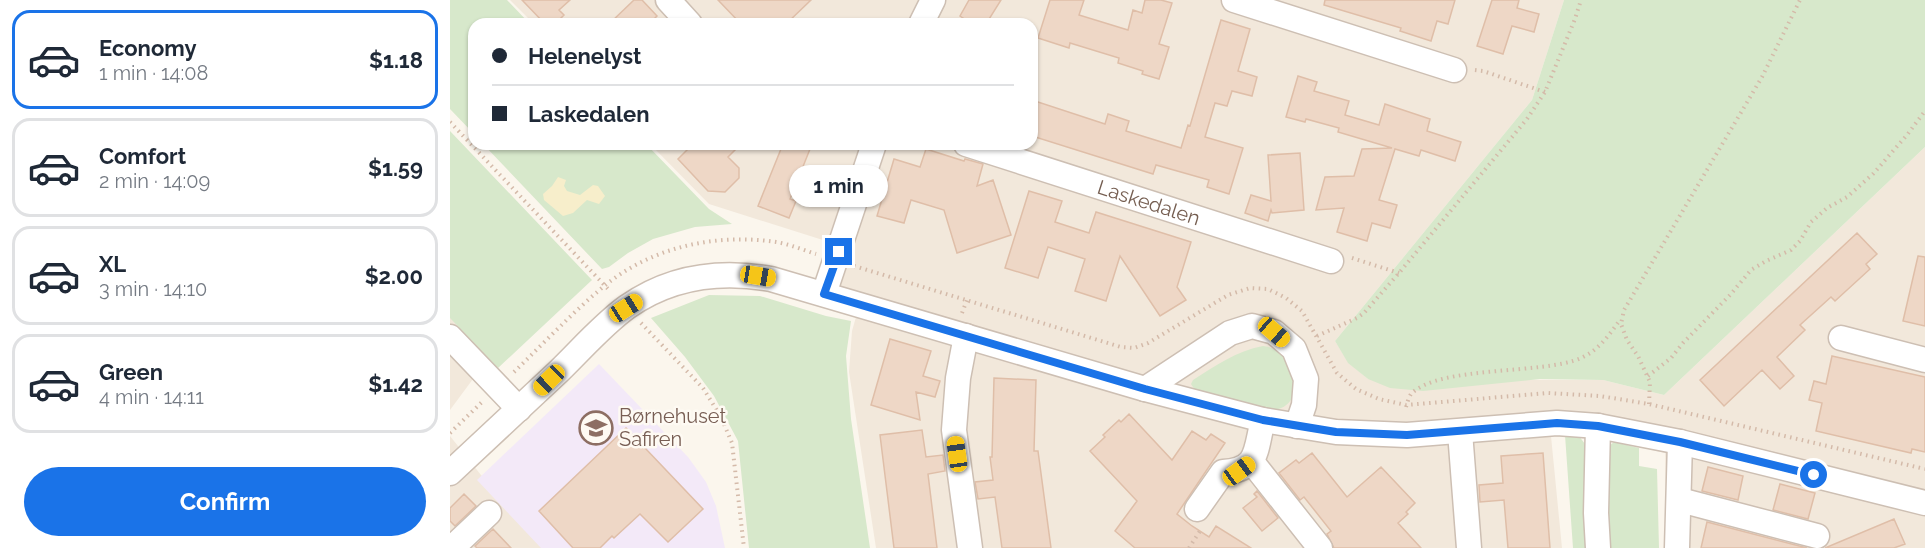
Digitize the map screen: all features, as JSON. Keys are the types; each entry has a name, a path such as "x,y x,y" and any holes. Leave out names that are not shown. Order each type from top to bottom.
{"street":[{"path":"668,0 684,18"},
{"path":"924,18 933,0"},
{"path":"1234,0 1454,70"},
{"path":"824,294 872,150"},
{"name":"Laskedalen","path":"985,150 1331,261"},
{"path":"450,473 626,308 663,287 716,274 744,274 771,279 1145,389 1263,420 1336,432 1407,435 1557,423 1598,426 1680,442 1925,503"},
{"path":"1145,389 1230,333 1252,326 1274,332 1294,349 1306,379 1304,405 1297,426"},
{"path":"966,336 958,378 954,430 970,548"},
{"path":"450,337 519,409"},
{"path":"1841,338 1925,360"},
{"path":"1197,509 1223,472 1239,471 1252,462 1263,420"},
{"path":"1598,426 1596,513 1598,548"},
{"path":"1460,432 1469,548"},
{"path":"1677,548 1680,442"},
{"path":"1252,462 1320,548"},
{"path":"1680,500 1816,536"},
{"path":"452,548 489,513"}],"path":[{"path":"1581,0 1545,92 1527,119 1400,273 1357,318 1317,336 1337,373 1356,388 1379,399 1406,405 1411,394 1419,389 1450,378 1562,364 1580,358 1596,349 1622,316"},
{"path":"1649,404 1650,382 1621,324 1624,310 1642,276 1762,77 1800,0"},
{"path":"1454,70 1483,71 1545,92"},
{"path":"1648,376 1671,358 1751,270 1791,250 1800,241 1811,222 1827,208 1847,197 1873,174 1925,111"},
{"path":"450,122 468,141"},
{"path":"476,150 703,388 721,417 732,443 744,548"},
{"path":"1331,261 1348,257 1400,273"}],"shaded area":[{"path":"510,0 1564,0 1532,100 1335,341 1348,362 1368,379 1603,380 1664,395 1925,147 1925,548 1667,548 1665,453 1615,441 1551,436 1562,548 876,548 849,372 852,331 860,303 814,290 826,241 709,204 656,150 1038,150 1038,18 528,18"},
{"path":"450,306 490,356 450,410"},
{"name":"Børnehuset Safiren","path":"599,364 688,457 706,482 716,506 725,548 541,548 477,480"},
{"path":"450,436 481,475 545,548 450,548"}],"green space":[{"path":"450,0 507,0 524,18 468,18 468,128 450,109"},
{"path":"1564,0 1925,0 1925,147 1664,395 1603,380 1540,379 1423,391 1390,388 1368,379 1348,363 1335,341 1532,100"},
{"path":"450,131 592,280 498,368 450,318"},
{"path":"489,150 652,150 709,209 732,224 695,227 653,239 609,267 602,269"},
{"path":"709,295 760,296 826,316 851,321 846,356 851,419 870,548 749,548 738,441 714,396 685,357 651,318"},
{"path":"1263,346 1276,350 1286,358 1293,369 1295,392 1282,408 1270,410 1195,390 1191,384 1193,380 1226,360 1244,351"},
{"path":"1565,435 1579,436 1588,448 1591,548 1573,548"},
{"path":"1614,442 1639,448 1639,466 1657,469 1659,548 1606,548 1604,450"}],"sand":[{"path":"558,177 566,180 564,186 567,191 580,195 593,185 598,186 605,196 599,204 587,200 573,213 563,216 544,200 543,194"}],"building":[{"path":"522,0 570,0 559,10 564,15 561,18 539,18"},
{"path":"634,0 642,0 657,16 655,18 615,18"},
{"path":"718,0 811,0 792,18 735,18"},
{"path":"969,0 1001,0 990,18 960,16"},
{"path":"1050,0 1084,0 1079,15 1128,30 1133,10 1142,13 1145,0 1172,3 1159,44 1169,47 1159,79 1118,63 1119,58 1070,43 1069,48 1038,38"},
{"path":"1325,0 1455,0 1448,24 1437,21 1431,41 1400,31 1401,28 1324,5"},
{"path":"1492,0 1519,0 1517,8 1539,14 1534,32 1512,26 1503,54 1477,46"},
{"path":"1221,20 1250,29 1238,71 1257,77 1252,96 1232,91 1227,106 1215,103 1205,137 1243,148 1229,194 1207,187 1209,180 1156,165 1153,174 1038,138 1038,102 1105,124 1108,114 1129,121 1126,131 1181,148 1188,125 1190,126"},
{"path":"1298,76 1317,82 1314,91 1349,101 1345,115 1379,125 1385,104 1430,119 1427,131 1461,142 1455,161 1421,150 1419,156 1395,149 1379,200 1397,205 1390,228 1372,223 1367,241 1337,232 1344,208 1316,210 1325,177 1354,176 1362,149 1392,148 1338,132 1339,128 1306,119 1305,122 1286,117"},
{"path":"687,150 735,150 728,157 739,168 739,178 725,192 708,191 678,159"},
{"path":"781,150 810,150 790,199 796,201 789,218 758,206"},
{"path":"926,150 983,164 977,186 993,180 1011,235 957,253 944,210 911,200 904,223 877,216 894,159 920,167"},
{"path":"1300,153 1304,210 1272,213 1271,210 1268,221 1245,213 1251,195 1271,201 1268,155"},
{"path":"1029,191 1062,201 1055,222 1089,233 1096,212 1191,242 1177,287 1186,300 1160,316 1120,256 1106,301 1075,291 1085,259 1048,247 1038,278 1005,268"},
{"path":"1857,233 1877,254 1866,264 1870,269 1835,301 1831,297 1800,325 1805,330 1777,357 1794,376 1780,389 1762,370 1724,406 1700,380"},
{"path":"1918,256 1925,257 1925,326 1903,321"},
{"path":"890,339 931,351 923,376 940,381 935,397 916,392 920,420 871,405"},
{"path":"1832,356 1925,377 1925,452 1912,449 1911,453 1816,431 1822,403 1809,400 1814,381 1826,384"},
{"path":"994,378 1036,380 1034,451 1038,451 1051,548 1002,548 995,497 978,499 975,482 993,480 990,457 992,457"},
{"path":"1129,414 1172,460 1192,431 1206,440 1211,434 1225,443 1177,514 1209,537 1216,526 1251,548 1135,548 1115,531 1137,501 1090,451 1105,437 1103,435"},
{"path":"626,428 703,509 668,542 640,514 600,548 573,548 539,511"},
{"path":"922,430 926,457 943,455 945,471 928,474 937,548 894,548 880,435"},
{"path":"1312,453 1347,497 1381,467 1415,503 1398,523 1421,548 1334,548 1327,534 1331,531 1304,497 1300,500 1279,473 1296,460 1299,463"},
{"path":"1543,453 1550,548 1508,548 1504,500 1480,502 1479,485 1503,483 1501,456"},
{"path":"1708,467 1743,476 1738,500 1702,491"},
{"path":"1780,484 1815,493 1808,519 1773,510"},
{"path":"1257,491 1278,518 1262,531 1243,508 1257,497 1254,494"},
{"path":"464,494 476,506 455,526 450,521 450,508"},
{"path":"1894,519 1905,544 1894,548 1825,548"},
{"path":"1707,522 1807,548 1701,548"},
{"path":"493,529 511,548 477,548 475,546"}],"place":[{"name":"Børnehuset Safiren","path":"596,428"}],"route":[{"path":"839,252 824,294 1145,389 1263,420 1336,432 1407,435 1557,423 1598,426 1680,442 1814,475"}]}
